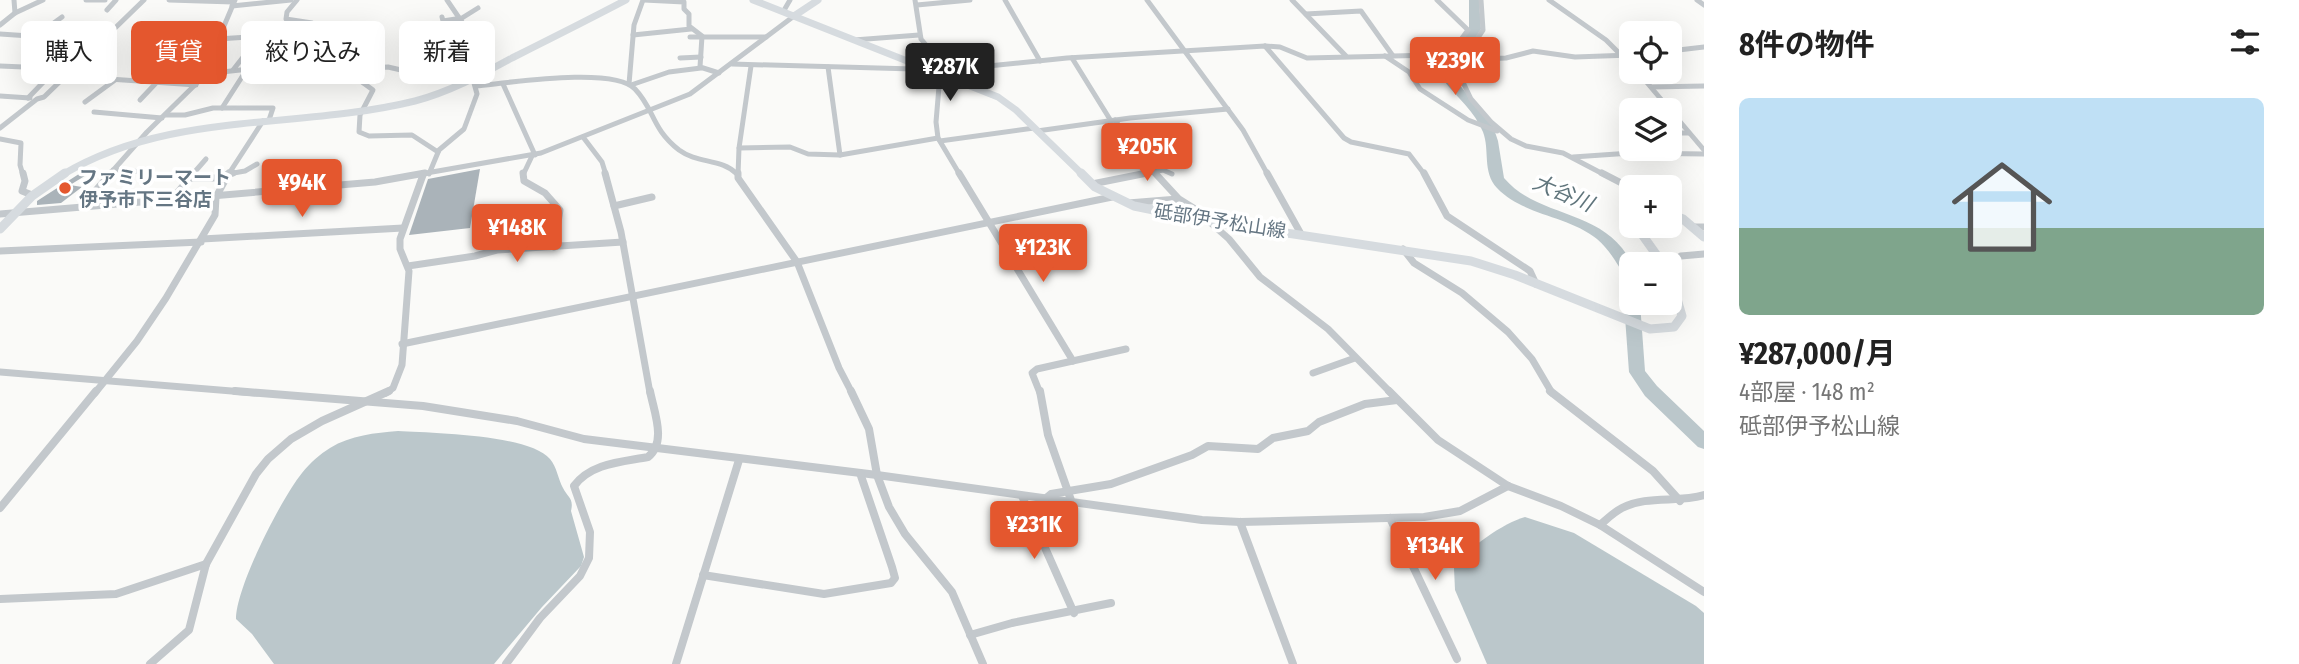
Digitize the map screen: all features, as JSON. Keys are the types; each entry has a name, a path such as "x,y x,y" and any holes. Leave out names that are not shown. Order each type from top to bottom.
{"main road":[{"path":"495,68 626,0"},
{"name":"砥部伊予松山線","path":"753,0 998,97 1092,184 1127,203 1159,213 1471,261 1642,327 1660,330 1674,327 1682,315"},
{"path":"794,16 818,0"},
{"path":"0,229 13,212 32,195 76,167 141,139 198,126 361,112 417,101 460,84"},
{"path":"1682,220 1704,237"}],"street":[{"path":"14,0 15,13"},
{"path":"0,25 15,13 43,0"},
{"path":"86,0 105,0"},
{"path":"107,10 116,0"},
{"path":"117,28 144,0"},
{"path":"169,0 234,3 291,0"},
{"path":"297,0 287,12 286,19 299,21"},
{"path":"447,0 463,21"},
{"path":"701,68 703,38 689,26 689,14 684,9 684,2 643,0 633,35 630,85 664,137 694,159 720,161 737,174 796,262 839,368 869,429 877,475 897,521 952,592 983,664"},
{"path":"783,12 790,0"},
{"path":"970,0 916,2 919,35 940,60 936,122 939,140 1073,361"},
{"path":"1005,0 1040,61"},
{"path":"1147,0 1243,130 1301,234"},
{"path":"1292,0 1346,56"},
{"path":"1437,0 1468,30 1449,56"},
{"path":"1481,0 1483,30 1459,66 1458,73 1463,85 1495,130"},
{"path":"1549,0 1606,40 1619,53"},
{"path":"1698,0 1704,5"},
{"path":"226,21 234,3"},
{"path":"442,17 443,21 462,18 478,8"},
{"path":"1306,14 1361,11 1393,56"},
{"path":"0,214 375,182 533,155 647,113 690,94 794,16"},
{"path":"57,21 62,17"},
{"path":"633,35 692,29"},
{"path":"0,34 21,35"},
{"path":"854,40 919,35"},
{"path":"690,37 767,37"},
{"path":"1265,46 1344,138 1351,142 1409,154 1420,166 1447,216 1530,271 1536,284"},
{"path":"732,64 938,71 1072,58 1265,46 1280,47 1307,58 1506,58 1533,51 1568,57 1619,55"},
{"path":"1682,50 1704,47"},
{"path":"1385,56 1409,72 1420,89 1484,128 1495,130 1524,146 1573,157 1619,182"},
{"path":"680,58 701,57"},
{"path":"1072,58 1138,154 1179,199 1229,239 1260,277 1328,329 1438,440 1508,486 1600,525 1704,593"},
{"path":"232,71 241,60"},
{"path":"0,66 21,67"},
{"path":"662,66 666,72"},
{"path":"737,174 751,66"},
{"path":"828,67 840,155"},
{"path":"495,83 602,78 630,85 666,72 701,68 720,73"},
{"path":"227,72 241,70"},
{"path":"222,108 241,78"},
{"path":"28,98 42,84"},
{"path":"0,128 58,84"},
{"path":"85,102 110,84"},
{"path":"140,100 155,84"},
{"path":"183,84 196,85"},
{"path":"365,84 373,90 361,112 358,125 362,134 412,135 438,152"},
{"path":"150,664 189,630 206,564 256,474 268,459 291,439 358,403 378,398 393,388 402,365 408,266 400,249 403,228 438,152 464,129 475,100 473,84"},
{"path":"503,84 515,106 513,109 533,155"},
{"path":"1648,84 1659,98"},
{"path":"81,207 141,139 196,85"},
{"path":"1651,87 1704,86"},
{"path":"0,96 37,99"},
{"path":"0,508 105,380 159,309 215,215 216,197 227,176 273,108 222,108 163,116 94,112"},
{"path":"739,148 790,147 808,154 840,155 939,140 1228,109"},
{"path":"1682,126 1704,152"},
{"path":"1682,133 1689,133"},
{"path":"506,664 545,610 579,577 588,562 590,534 574,486 579,477 589,471 648,457 657,448 659,435 634,296 614,206 602,162 583,137"},
{"path":"0,139 21,143 20,165 25,181 22,191 32,195"},
{"path":"1573,157 1704,152"},
{"path":"533,155 523,173 524,181 545,193 560,210 554,247"},
{"path":"171,201 206,159"},
{"path":"190,178 227,176 257,164"},
{"path":"113,170 146,173"},
{"path":"1092,184 1166,170 1172,174"},
{"path":"614,206 652,197"},
{"path":"402,344 1112,197"},
{"path":"1127,203 1161,198 1179,199"},
{"path":"1693,227 1704,227"},
{"path":"0,251 86,249 403,228"},
{"path":"408,266 480,257 497,250 623,242"},
{"path":"1402,249 1411,262 1453,286 1512,337 1533,360 1543,383 1550,390 1582,419 1662,479 1680,501"},
{"path":"1682,256 1704,254"},
{"path":"1072,503 1048,435 1039,386 1032,373 1126,349"},
{"path":"1313,373 1323,373 1355,358"},
{"path":"0,372 460,411 517,421 584,439 877,475 1072,503 1240,522 1424,517 1460,511 1508,486"},
{"path":"1045,499 1051,494 1111,484 1192,455 1208,446 1258,449 1273,438 1308,430 1319,422 1364,404 1398,400"},
{"path":"676,664 739,460"},
{"path":"703,575 824,594 891,583 895,578 892,567 860,473"},
{"path":"1600,525 1621,508 1636,503 1680,501 1704,495"},
{"path":"1022,496 1074,613"},
{"path":"1390,517 1457,659"},
{"path":"1240,522 1293,664"},
{"path":"0,599 116,594 206,564"},
{"path":"970,635 1012,622 1074,613 1111,603"}],"shaded area":[{"path":"398,431 501,440 522,444 550,459 571,501 571,511 584,557 581,566 494,664 274,664 252,634 236,619 243,586 272,522 293,485 323,453 355,437"},
{"path":"1525,517 1574,533 1696,606 1704,613 1704,664 1487,664 1455,590 1454,568 1486,538"}],"building":[{"path":"480,169 470,228 409,235 428,179"},
{"name":"ファミリーマート 伊予市下三谷店","path":"82,172 88,174 70,185 82,187 61,203 37,205 37,201"}],"waterway":[{"name":"大谷川","path":"1474,0 1475,29 1447,73 1490,134 1498,180 1518,198 1535,207 1586,226 1602,236 1619,255"},
{"name":"大谷川","path":"1633,315 1637,372 1651,391 1704,442"}],"place":[{"name":"ファミリーマート 伊予市下三谷店","path":"65,188"}]}
